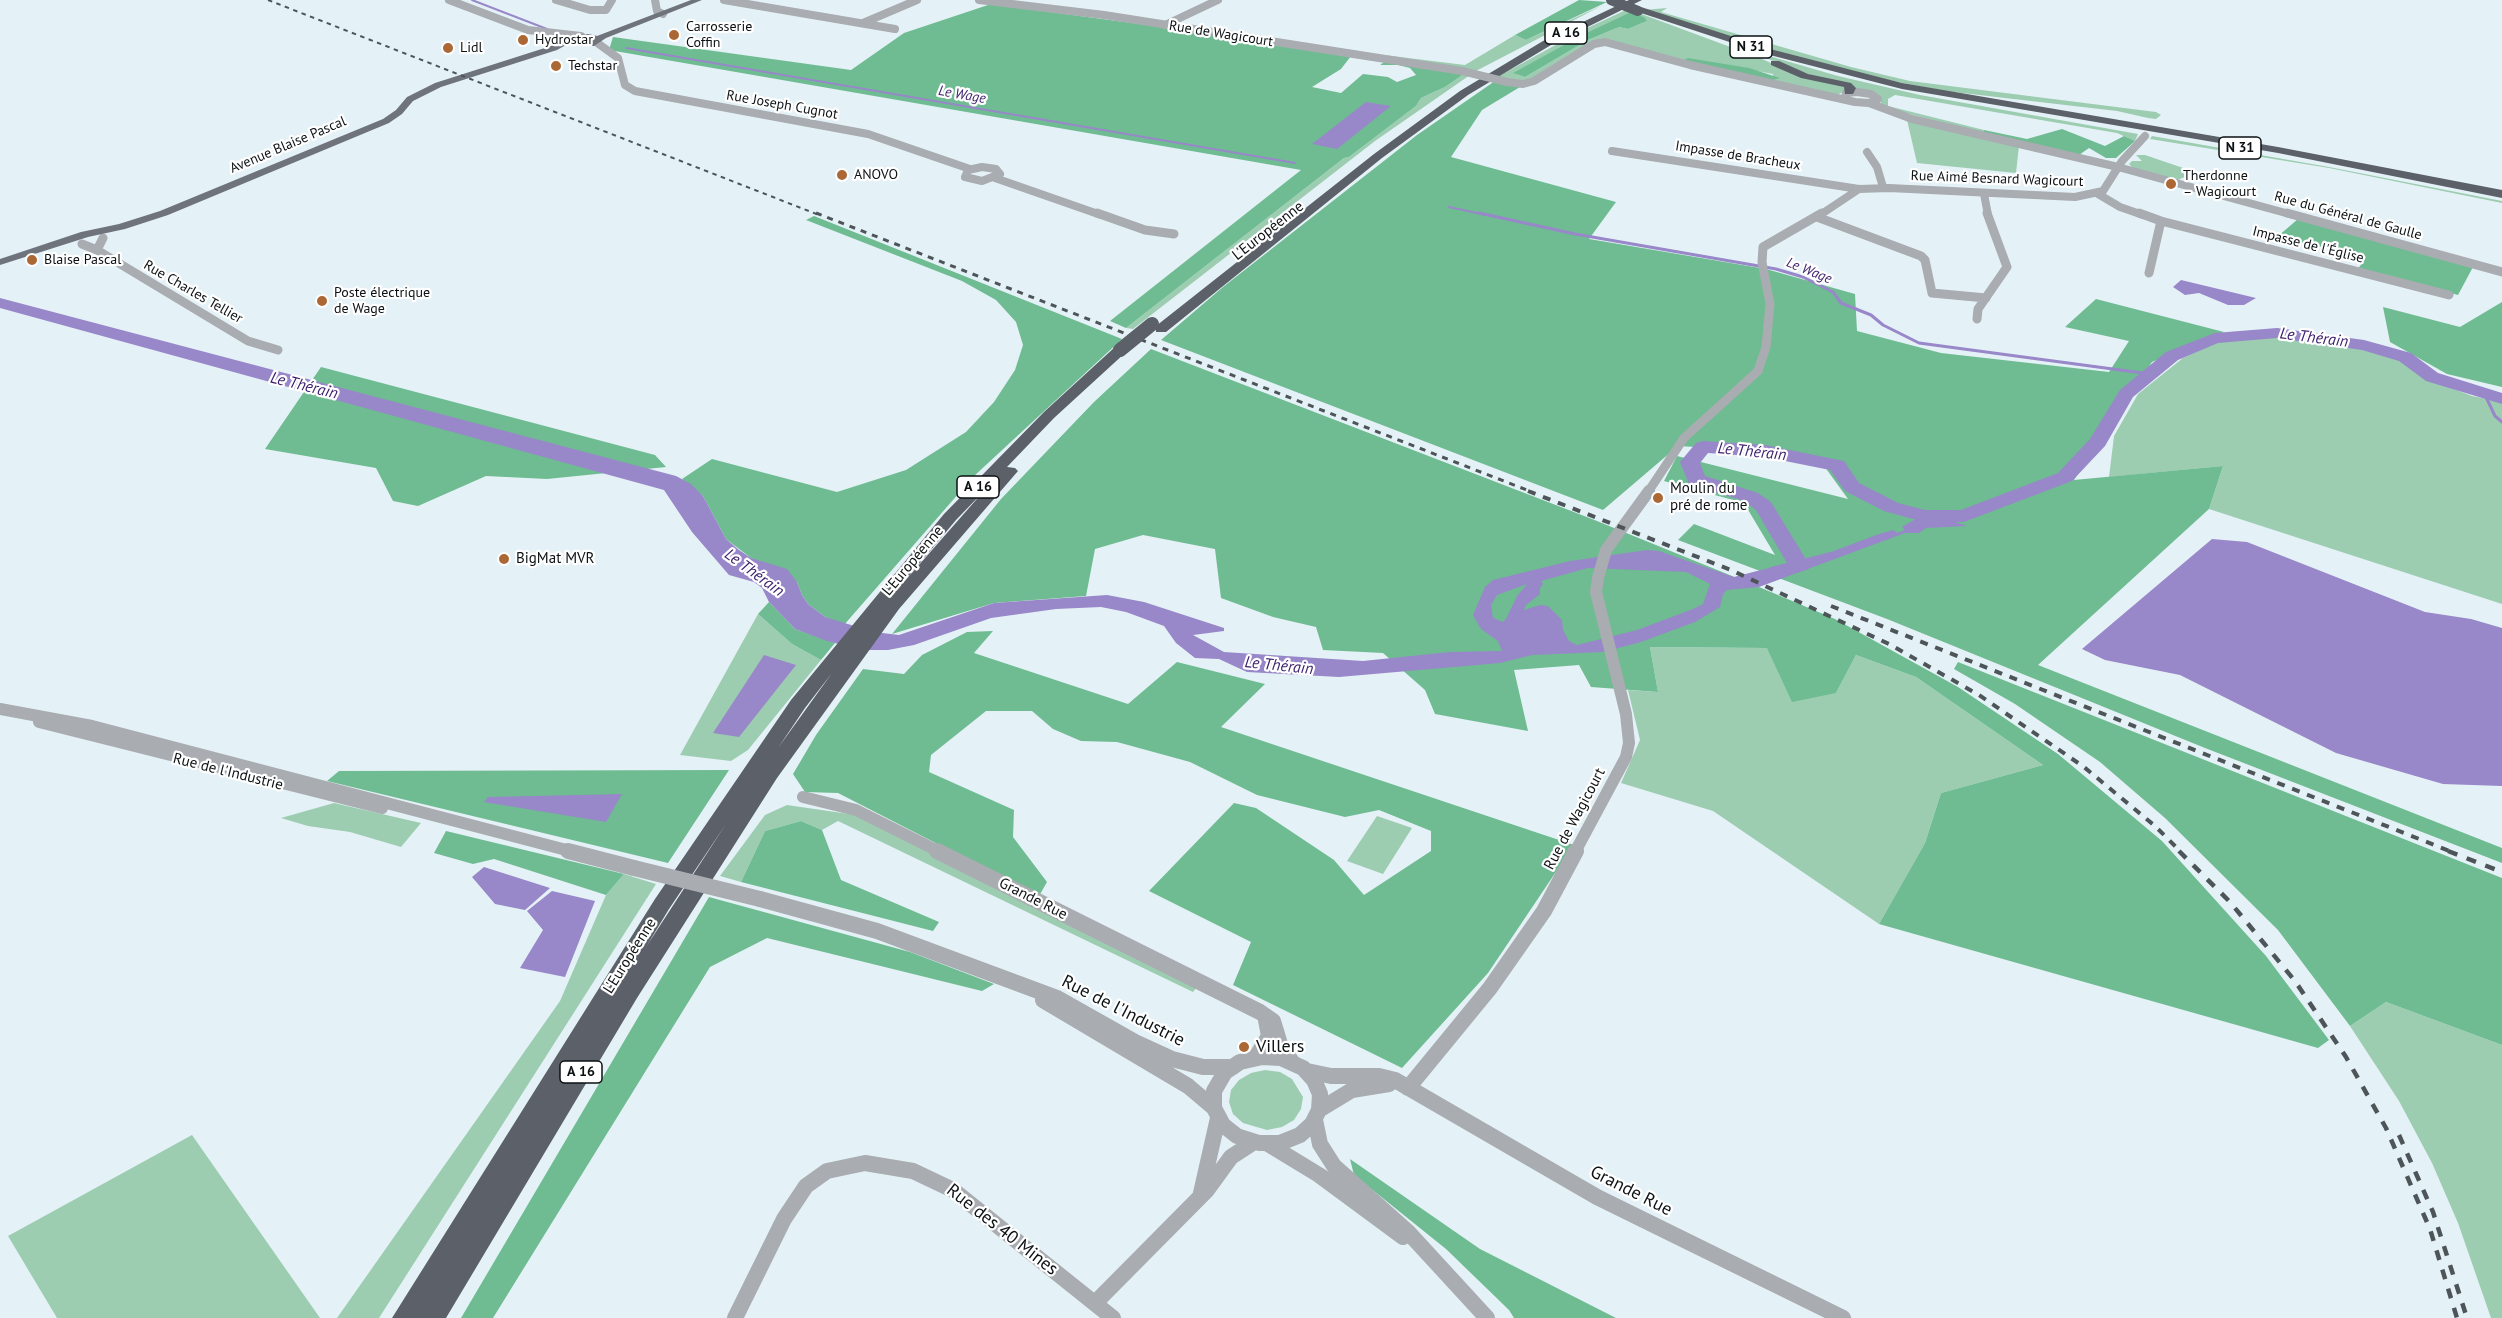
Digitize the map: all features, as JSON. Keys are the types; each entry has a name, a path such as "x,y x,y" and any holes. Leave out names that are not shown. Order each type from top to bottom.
{"highway":[{"name":"N 31","path":"1611,0 1639,7 1686,28 1800,63 1917,92 2295,158 2502,199"},
{"name":"N 31","path":"1616,0 1735,42 1863,77 1964,98 2289,152 2502,194"},
{"name":"L'Européenne","path":"405,1318 688,864 767,747 876,616 1126,352 1156,327 1365,156 1441,100 1517,52 1624,0"},
{"name":"L'Européenne","path":"1156,327 1464,93 1547,43 1639,7"},
{"path":"1686,28 1794,72 1847,85 1851,89 1847,95"},
{"path":"1863,77 1967,96 2124,113 2149,120 2154,126"},
{"name":"L'Européenne","path":"432,1318 682,907 839,663"}],"main road":[{"path":"584,39 597,40 692,1"},
{"path":"584,39 661,13"},
{"name":"Avenue Blaise Pascal","path":"0,263 102,236 164,213 390,119 416,96 438,85 584,39"}],"street":[{"path":"449,0 522,28 563,36 569,43"},
{"path":"556,0 583,10 604,13 612,0"},
{"path":"655,0 661,13"},
{"path":"724,0 895,29"},
{"path":"861,24 917,0"},
{"name":"Rue de Wagicourt","path":"979,0 1165,25 1462,71 1523,84 1534,81 1595,43 1605,42 1734,75 1847,95"},
{"path":"1165,25 1218,0"},
{"path":"545,33 584,39 609,53"},
{"name":"Rue Joseph Cugnot","path":"597,40 609,53 619,59 625,85 635,91 868,134 970,169 994,168 1000,173 995,178 982,181 969,179 964,174 970,169"},
{"name":"Rue du Général de Gaulle","path":"1847,95 1855,102 1869,103 1882,110 1941,126 2118,167 2502,272"},
{"name":"Rue Aimé Besnard Wagicourt","path":"1859,189 1883,187 2069,197 2098,194 2105,189 2118,167 2145,136"},
{"name":"Impasse de Bracheux","path":"1612,151 1859,189"},
{"path":"1867,152 1877,167 1883,187"},
{"name":"Rue Joseph Cugnot","path":"995,178 1145,230 1174,234"},
{"path":"1817,217 1859,189"},
{"path":"1977,319 1978,309 2007,267 1989,222 1984,194"},
{"name":"Impasse de l'Église","path":"2098,194 2126,209 2162,221 2449,295"},
{"path":"1817,217 1921,256 1925,260 1932,293 1986,298"},
{"name":"Rue de Wagicourt","path":"1408,1088 1490,988 1544,910 1623,763 1628,750 1628,728 1596,592 1604,554 1637,510 1684,438 1724,399 1758,371 1767,336 1770,300 1762,249 1767,242 1799,229 1817,217"},
{"path":"2149,273 2162,221"},
{"path":"97,250 102,236"},
{"name":"Rue Charles Tellier","path":"79,242 97,250 248,340 278,350"},
{"name":"Rue de l'Industrie","path":"0,709 61,729 298,789 442,820 760,899 892,935 1057,998 1158,1054 1195,1066 1233,1066"},
{"name":"Grande Rue","path":"803,797 856,810 1260,1012 1273,1021 1280,1044 1292,1062"},
{"name":"Rue de l'Industrie","path":"998,976 1074,1017 1188,1086 1216,1113"},
{"path":"1256,1057 1266,1044 1270,1033 1268,1022 1260,1012"},
{"name":"Grande Rue","path":"1233,1066 1256,1057 1275,1057 1292,1062 1307,1071 1331,1076 1385,1077 1597,1197 1843,1318"},
{"path":"1197,1201 1208,1170 1216,1113 1215,1087 1233,1066"},
{"path":"1307,1071 1319,1089 1317,1115 1320,1144 1334,1166 1408,1232 1487,1318"},
{"name":"Grande Rue","path":"1261,1143 1296,1137 1317,1115 1346,1093 1364,1086 1389,1084 1408,1088"},
{"path":"1216,1113 1233,1134 1261,1143 1327,1181 1436,1261"},
{"path":"1095,1303 1197,1201 1231,1157 1261,1143"},
{"name":"Rue des 40 Mines","path":"735,1318 784,1219 806,1186 827,1171 852,1164 866,1163 914,1171 947,1186 1113,1318"}],"green space":[{"path":"1579,0 1607,2 1526,40 1515,35"},
{"path":"991,4 1206,33 1351,56 1341,69 1312,87 1341,93 1363,74 1388,77 1397,82 1416,75 1410,68 1380,65 1386,61 1464,74 1445,87 1421,98 1416,106 1349,157 1344,158 1126,328 1110,321 1301,170 609,50 613,37 851,70 904,33"},
{"path":"1603,5 1474,72 1384,55 1465,65 1515,35 1526,40"},
{"path":"1667,8 1661,12 1851,67 1910,81 2156,112 2161,115 2156,119 2117,111 1936,90 1783,53 1643,10"},
{"path":"1628,9 1760,58 1797,75 1845,87 1845,91 1837,95 1774,83 1773,74 1704,61 1685,60 1609,40 1527,81 1497,77 1583,30","holes":["1647,21 1628,29 1620,27","1618,28 1588,40 1525,77 1514,73 1580,36"]},
{"path":"1629,13 1644,17 1647,21 1628,29 1619,27 1588,40 1525,77 1513,73 1580,36"},
{"path":"1745,49 1838,76 1920,95 2138,134 2135,141 2117,133 1895,95 1888,99 1888,106 1984,130 1984,133 1882,107 1879,95 1794,70"},
{"path":"1688,58 1749,68 1780,78 1773,80 1751,78 1684,60"},
{"path":"1464,74 1470,75 1375,141 1133,329 1126,328 1344,158 1349,157 1416,106 1421,98 1445,87"},
{"path":"1495,81 1520,87 1482,110 1451,157 1616,202 1589,239 1766,269 1855,294 1857,331 1941,353 2109,372 2129,341 2065,327 2096,299 2224,332 2152,362 2074,480 2223,466 2209,509 2038,665 2502,848 2502,863 2205,748 1887,619 1678,540 1694,524 1775,555 1744,503 1664,481 1677,456 1848,499 1822,463 1765,451 1678,446 1603,510 1161,340 1223,287 1417,135"},
{"path":"1907,120 2019,146 2016,173 1917,163"},
{"path":"2062,129 2105,146 2124,136 2135,141 2116,158 2106,158 2089,148 2079,155 1984,133 1984,130 2027,139"},
{"path":"2152,136 2329,167 2502,201 2502,203 2329,168 2150,139"},
{"path":"2136,155 2145,155 2195,172 2178,180 2133,168 2129,164 2132,161 2142,161"},
{"path":"814,216 1122,339 973,477 844,625 825,617 808,604 797,582 751,558 726,539 703,496 682,479 712,459 837,492 906,470 966,432 994,402 1015,370 1023,345 1016,322 996,300 962,281 806,220"},
{"path":"2298,219 2473,267 2458,295 2358,269 2366,257 2277,237"},
{"path":"2502,302 2502,387 2447,374 2390,342 2383,307 2460,327"},
{"path":"2279,335 2366,347 2400,358 2438,383 2472,396 2502,402 2502,604 2209,509 2223,466 2109,477 2114,436 2138,394 2183,358 2224,339"},
{"path":"1151,349 1592,519 1759,587 1835,619 1958,687 2058,754 2162,841 2266,956 2329,1040 2318,1048 1879,924 1925,843 1941,793 2043,765 1916,677 1856,655 1836,693 1792,702 1767,648 1650,647 1658,692 1591,687 1579,665 1514,670 1528,731 1435,714 1425,690 1383,653 1323,650 1316,627 1273,617 1221,598 1215,549 1143,535 1095,549 1086,596 994,603 892,634 1001,499 1094,402"},
{"path":"321,367 655,455 666,467 547,479 486,476 418,506 393,501 376,468 265,449"},
{"path":"769,602 795,629 835,643 821,660 792,644 758,614"},
{"path":"758,614 792,644 821,660 748,750 731,761 680,755"},
{"path":"993,631 974,653 1128,704 1177,662 1265,684 1221,727 1574,845 1488,973 1402,1068 1233,985 1251,942 1149,891 1234,803 1256,808 1334,860 1364,895 1431,851 1431,831 1379,810 1345,817 1257,795 1190,762 1117,742 1081,741 1053,729 1032,711 986,711 931,755 929,772 1014,810 1013,837 1047,882 1039,896 838,793 805,792 793,774 816,735 863,669 904,674 922,655 967,632"},
{"path":"1650,647 1767,648 1836,693 1856,655 1916,677 2043,765 1941,793 1925,843 1879,924 1713,811 1621,783 1640,740 1628,690 1658,692"},
{"path":"1958,662 2502,878 2502,1045 2386,1002 2350,1026 2278,930 2165,818 2100,762 2015,704 1954,669"},
{"path":"729,770 668,863 327,781 339,771"},
{"path":"334,803 421,823 401,847 350,832 308,826 281,818"},
{"path":"787,805 856,815 1197,987 1193,992 838,821 822,830 801,821 765,831 741,882 720,876 765,815"},
{"path":"1377,816 1412,828 1383,874 1347,861"},
{"path":"801,821 822,830 841,880 939,922 933,931 741,882 765,831"},
{"path":"446,831 624,874 606,895 494,859 473,864 434,853"},
{"path":"624,874 656,884 379,1318 337,1318 560,1001 606,895"},
{"path":"709,897 910,952 994,984 982,991 767,938 710,967 493,1318 461,1318"},
{"path":"2386,1002 2502,1045 2502,1318 2491,1318 2458,1223 2432,1163 2399,1101 2350,1026"},
{"path":"1265,1070 1280,1072 1292,1079 1303,1097 1301,1109 1294,1120 1282,1127 1267,1130 1243,1123 1233,1114 1229,1102 1231,1090 1239,1080 1251,1073"},
{"path":"192,1135 320,1318 57,1318 8,1236"},
{"path":"1350,1159 1480,1249 1616,1318 1514,1318 1509,1310 1446,1249 1354,1175"}],"water":[{"path":"1366,102 1391,106 1337,149 1312,144"},
{"path":"2181,280 2256,298 2244,305 2228,305 2199,293 2185,295 2173,287"},
{"path":"0,298 676,476 691,484 703,496 726,539 751,558 787,569 797,582 808,604 825,617 874,632 899,635 994,603 1107,595 1144,602 1224,628 1224,631 1193,635 1224,652 1363,661 1450,652 1502,651 1498,641 1481,629 1473,615 1485,587 1493,580 1570,561 1647,550 1659,551 1734,577 1834,551 1893,530 1897,533 1905,530 1902,527 1912,521 1932,514 1967,526 1926,528 1919,533 1905,533 1759,587 1727,590 1723,594 1720,607 1695,622 1641,642 1603,652 1532,655 1500,663 1339,677 1247,672 1219,659 1195,658 1176,643 1164,626 1126,612 1101,607 1056,609 991,618 914,645 888,650 862,650 827,641 795,629 769,602 762,588 754,582 729,575 692,532 664,490 0,308","holes":["1588,568 1686,572 1710,584 1703,604 1693,609 1637,630 1577,645 1569,641 1563,630 1562,620 1548,606 1540,605 1524,610 1526,605 1540,594 1543,584 1541,581","1527,584 1517,596 1506,619 1503,622 1493,618 1491,605 1497,595"]},
{"path":"2212,539 2247,542 2425,612 2471,619 2502,628 2502,786 2443,784 2336,753 2180,675 2105,660 2082,649"},
{"path":"764,655 796,665 739,737 713,733"},
{"path":"622,794 606,822 484,802 488,797"},
{"path":"484,867 550,888 525,910 495,904 472,877"},
{"path":"552,891 595,901 565,977 520,968 543,930 527,911"}],"waterway":[{"name":"Le Wage","path":"472,0 547,29"},
{"name":"Le Wage","path":"626,48 1295,163"},
{"name":"Le Wage","path":"1449,207 1486,215"},
{"name":"Le Wage","path":"1479,213 1575,234 1776,269 1803,277 1833,292 1841,303 1871,315 1883,325 1919,343 2150,374"},
{"name":"Le Thérain","path":"1778,571 1800,566 1764,506 1751,497 1696,480 1690,462 1703,447 1765,451 1837,465 1852,487 1891,507 1924,516 1964,516 2065,477 2098,442 2126,394 2172,356 2215,338 2277,333 2364,345 2405,357 2432,377 2502,399"},
{"path":"2485,395 2495,416 2502,422"}],"railway":[{"path":"268,0 819,215"},
{"path":"816,213 1532,492"},
{"path":"1528,491 1731,570 1889,644 1979,695 2084,767 2155,826 2181,852"},
{"path":"1831,606 2452,852"},
{"path":"2179,851 2230,902 2295,981 2346,1057 2386,1128 2430,1229 2457,1318"},
{"path":"2448,851 2502,872"},
{"path":"2399,1135 2433,1212 2467,1318"}],"place":[{"name":"Carrosserie Coffin","path":"674,35"},
{"name":"Hydrostar","path":"523,40"},
{"name":"Lidl","path":"448,48"},
{"name":"Techstar","path":"556,66"},
{"name":"ANOVO","path":"842,175"},
{"name":"Therdonne – Wagicourt","path":"2171,184"},
{"name":"Blaise Pascal","path":"32,260"},
{"name":"Poste électrique de Wage","path":"322,301"},
{"name":"Moulin du pré de rome","path":"1658,498"},
{"name":"BigMat MVR","path":"504,559"},
{"name":"Villers","path":"1244,1047"}]}
